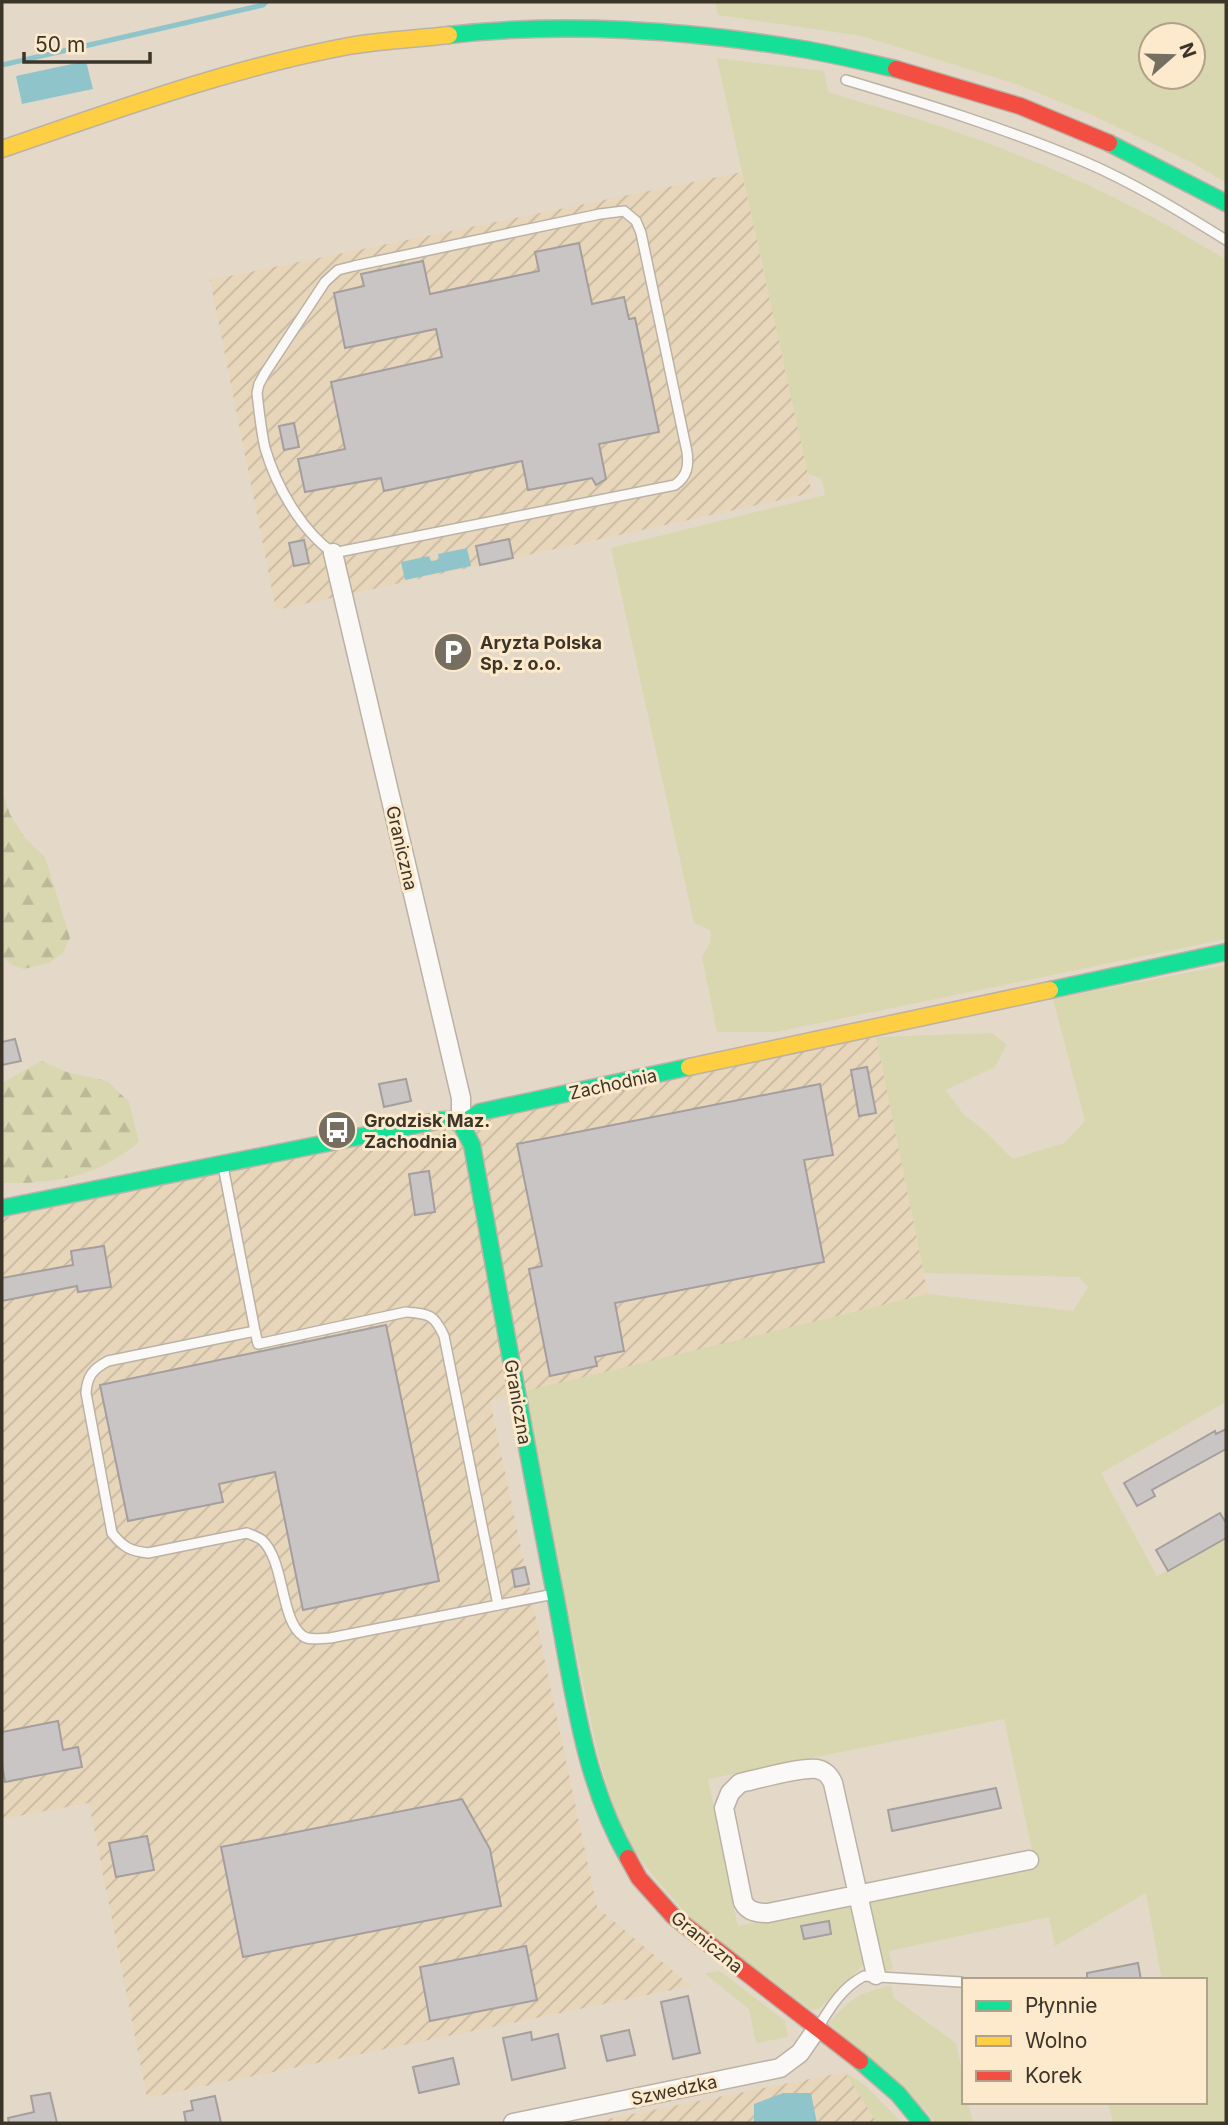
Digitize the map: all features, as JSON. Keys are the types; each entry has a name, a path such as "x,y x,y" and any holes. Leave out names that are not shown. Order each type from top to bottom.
{"street":[{"path":"2,149 179,89 264,65 341,48 399,37 492,27 632,25 725,32 800,43 937,75 1082,128 1130,150 1226,203"},
{"name":"Graniczna","path":"333,553 461,1098 461,1124 472,1145 587,1758 602,1807 625,1855 654,1897 673,1916 818,2027 898,2094 922,2123"},
{"name":"Zachodnia","path":"2,1208 442,1121 452,1120 461,1124 480,1112 1226,952"},
{"path":"876,1975 858,1895 830,1776 810,1769 740,1783 734,1787 724,1808 745,1907 759,1913 768,1913 858,1895 1029,1860"},
{"name":"Szwedzka","path":"513,2123 779,2068 800,2053 818,2027"}],"lane":[{"path":"846,80 996,127 1088,163 1173,208 1226,240"},
{"path":"624,211 631,216 641,233 687,452 688,465 683,479 675,485 333,553 307,529 282,488 264,445 257,393 265,373 331,275 354,266 600,214 624,211"},
{"path":"223,1164 258,1344 406,1312 425,1313 437,1320 444,1336 498,1605"},
{"path":"255,1331 108,1361 95,1368 87,1380 86,1393 112,1533 122,1546 133,1552 148,1553 247,1534 261,1539 273,1556 292,1623 303,1636 314,1639 555,1594"},
{"path":"818,2027 850,1983 864,1976 961,1982"}],"shaded area":[{"path":"742,172 812,493 276,610 210,280"},
{"path":"876,1037 928,1294 490,1401 597,1907 691,1986 147,2098 89,1803 2,1819 2,1218"},
{"path":"845,2072 878,2123 587,2123"}],"green space":[{"path":"715,2 1226,2 1226,183 1195,164 1092,115 1016,84 862,36 718,15"},
{"path":"717,58 824,71 828,92 951,130 1058,171 1127,204 1226,260 1226,939 776,1032 717,1032 702,957 710,943 711,931 694,923 611,548 825,495 822,479 808,474"},
{"path":"2,791 10,814 25,838 45,857 70,938 63,953 49,963 23,969 10,964 2,956"},
{"path":"1226,965 1226,1402 1101,1473 1157,1576 1226,1536 1226,2123 1113,2123 1108,2104 1207,2104 1207,1978 1162,1978 1146,1893 1055,1946 1049,1917 889,1951 893,1969 881,1973 863,1900 1035,1864 1004,1719 708,1779 738,1926 853,1902 865,1956 863,1965 819,2009 811,2010 688,1916 625,1838 611,1800 598,1755 522,1392 928,1294 1073,1311 1088,1287 1079,1277 924,1273 876,1037 993,1033 1007,1045 995,1067 946,1090 963,1114 1013,1159 1064,1143 1085,1121 1053,999"},
{"path":"41,1061 67,1072 107,1081 129,1102 139,1142 107,1163 75,1176 40,1182 2,1183 2,1083"},
{"path":"720,1971 785,2021 788,2037 756,2043 749,2009 704,1973"},
{"path":"891,1985 894,1998 956,2043 962,2071 962,2104 968,2104 973,2123 935,2123 928,2113 829,2023 844,2007 870,1991"},
{"path":"845,2072 867,2087 902,2123 877,2123"}],"water":[{"path":"86,61 93,89 22,104 16,76"},
{"path":"467,548 471,566 405,580 401,562 429,556 431,561 439,560 438,554"},
{"path":"783,2093 811,2093 817,2123 754,2123 754,2104"}],"building":[{"path":"579,243 592,304 624,297 629,319 635,318 659,432 599,444 606,479 596,485 592,478 528,490 522,461 384,491 381,478 305,492 298,459 345,449 331,382 442,357 436,329 345,348 334,293 364,286 361,274 423,261 430,294 539,271 535,252"},
{"path":"294,423 299,447 284,450 279,426"},
{"path":"509,539 513,558 480,565 476,546"},
{"path":"304,540 309,563 294,566 289,543"},
{"path":"15,1039 21,1061 2,1065 2,1042"},
{"path":"867,1067 876,1113 859,1116 851,1070"},
{"path":"406,1079 411,1101 384,1107 379,1084"},
{"path":"820,1084 833,1155 804,1160 824,1262 615,1303 624,1351 595,1357 597,1366 550,1376 529,1269 542,1266 517,1144"},
{"path":"429,1171 435,1212 415,1215 409,1174"},
{"path":"104,1246 111,1287 78,1292 77,1286 2,1301 2,1278 73,1265 71,1251"},
{"path":"386,1325 439,1581 303,1610 275,1472 219,1484 223,1502 128,1521 100,1385"},
{"path":"1226,1429 1226,1449 1152,1490 1155,1496 1137,1506 1124,1483 1215,1431 1216,1434"},
{"path":"1220,1513 1226,1523 1226,1538 1168,1571 1156,1550"},
{"path":"525,1567 529,1584 515,1587 512,1570"},
{"path":"58,1721 63,1750 78,1747 82,1767 5,1782 2,1732"},
{"path":"996,1788 1001,1808 892,1831 888,1810"},
{"path":"462,1799 490,1849 501,1906 243,1957 221,1847"},
{"path":"147,1836 154,1870 116,1877 109,1843"},
{"path":"829,1921 831,1934 804,1939 801,1926"},
{"path":"526,1946 537,2000 430,2021 420,1967"},
{"path":"1138,1963 1141,1978 1087,1978 1087,1973"},
{"path":"688,1996 700,2053 673,2059 661,2002"},
{"path":"629,2030 635,2055 607,2061 601,2036"},
{"path":"531,2032 532,2040 558,2034 565,2068 512,2080 503,2038"},
{"path":"453,2058 459,2084 419,2093 413,2067"},
{"path":"50,2093 57,2123 9,2123 8,2118 34,2112 31,2096"},
{"path":"215,2096 221,2123 186,2123 184,2112 193,2110 191,2101"}],"waterway":[{"path":"2,65 263,5 266,2"}],"traffic: fast":[{"path":"449,35 536,29 671,33 759,42 896,69"},
{"path":"1109,143 1226,203"},
{"path":"1050,990 1226,952"},
{"path":"2,1208 442,1120 461,1124 480,1112 689,1067"},
{"path":"461,1124 472,1145 580,1727 599,1794 628,1858"},
{"path":"860,2061 898,2094 922,2123"}],"traffic: slow":[{"path":"2,149 174,91 261,66 349,46 449,35"},
{"path":"689,1067 1050,990"}],"traffic: jam":[{"path":"896,69 1020,106 1109,143"},
{"path":"628,1858 639,1878 673,1916 860,2061"}],"place":[{"name":"Aryzta Polska Sp. z o.o.","path":"453,652"},
{"name":"Grodzisk Maz. Zachodnia","path":"337,1130"}]}
